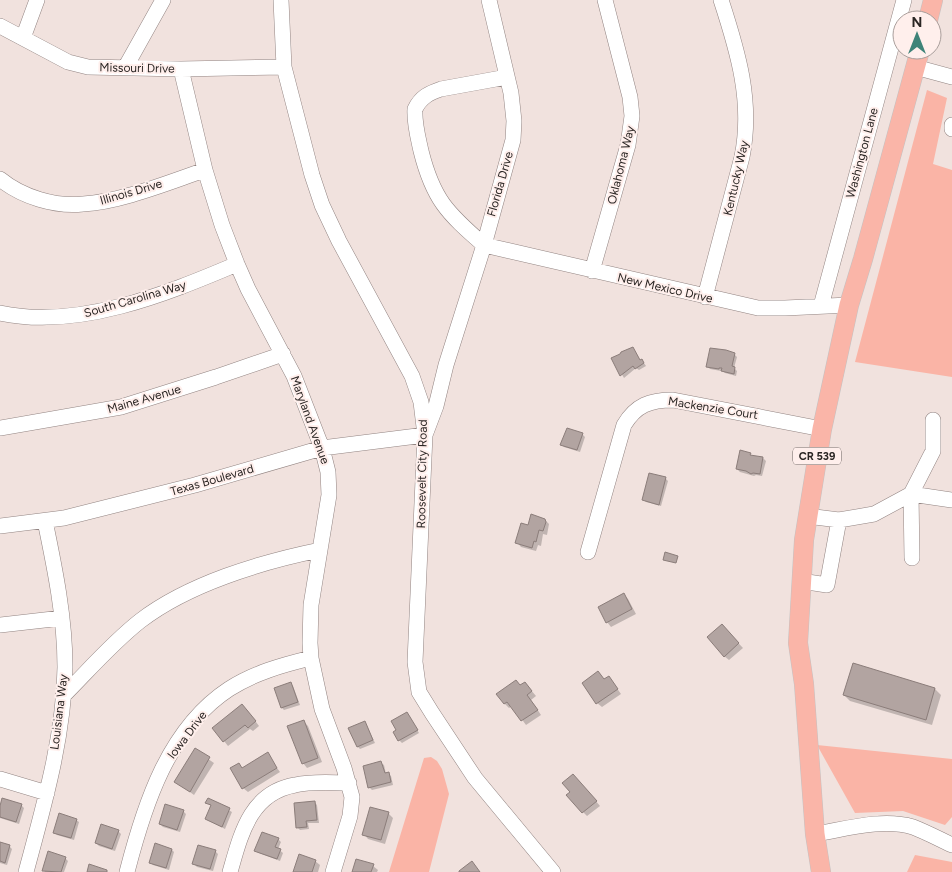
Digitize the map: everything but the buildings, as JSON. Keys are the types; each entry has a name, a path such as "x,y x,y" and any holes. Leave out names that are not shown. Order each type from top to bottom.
{"main road":[{"name":"CR 539","path":"821,872 815,834 804,684 798,642 806,516 822,429 849,305 917,60"}],"street":[{"path":"23,38 37,0"},
{"path":"125,68 162,0"},
{"name":"Roosevelt City Road","path":"281,0 284,67 300,132 322,205 417,388 421,402 425,435 415,662 419,692 476,778 553,872"},
{"name":"Florida Drive","path":"425,435 436,406 446,365 484,245 513,140 513,107 489,0"},
{"name":"Oklahoma Way","path":"592,271 628,145 632,116 630,96 605,0"},
{"name":"Kentucky Way","path":"705,297 742,157 747,121 745,88 741,65 721,0"},
{"name":"Washington Lane","path":"821,306 904,0"},
{"name":"Missouri Drive","path":"0,26 75,64 88,68 284,67"},
{"path":"922,60 952,77"},
{"name":"Maryland Avenue","path":"182,69 205,170 237,264 298,384 327,465 328,502 311,605 311,658 327,725 349,783 352,797 352,805 333,872"},
{"path":"484,245 451,215 440,202 432,188 419,142 415,109 424,96 430,92 507,77"},
{"name":"Illinois Drive","path":"0,179 14,189 47,201 82,204 113,199 205,170"},
{"name":"New Mexico Drive","path":"484,245 758,308 849,305"},
{"name":"South Carolina Way","path":"0,313 37,318 54,318 86,313 174,290 237,264"},
{"name":"Maine Avenue","path":"0,428 121,407 283,354"},
{"name":"Florida Drive","path":"417,388 435,381 446,365"},
{"name":"Mackenzie Court","path":"588,552 624,425 634,411 644,404 659,400 673,400 822,429"},
{"path":"912,558 911,494 933,451 933,420"},
{"name":"Texas Boulevard","path":"0,526 64,518 195,485 322,448 425,435"},
{"path":"806,516 839,520 874,514 911,494 952,500"},
{"path":"801,581 827,585 839,520"},
{"name":"Louisiana Way","path":"26,872 48,793 64,696 65,666 62,618 45,521"},
{"path":"64,696 139,622 164,604 252,567 320,550"},
{"path":"0,625 62,618"},
{"name":"Iowa Drive","path":"126,872 152,789 168,759 190,727 216,700 244,681 264,672 311,658"},
{"path":"0,779 48,793"},
{"path":"230,872 245,824 259,804 267,797 296,784 349,783"},
{"path":"815,834 882,824 896,824 912,827 952,845"}],"shaded area":[{"path":"927,90 947,98 933,164 952,170 952,377 855,362"},
{"path":"817,745 952,759 952,817 945,825 903,811 855,813"},
{"path":"431,757 437,761 442,769 449,794 429,872 389,872 424,758"},
{"path":"915,855 952,862 952,872 907,872"}]}
